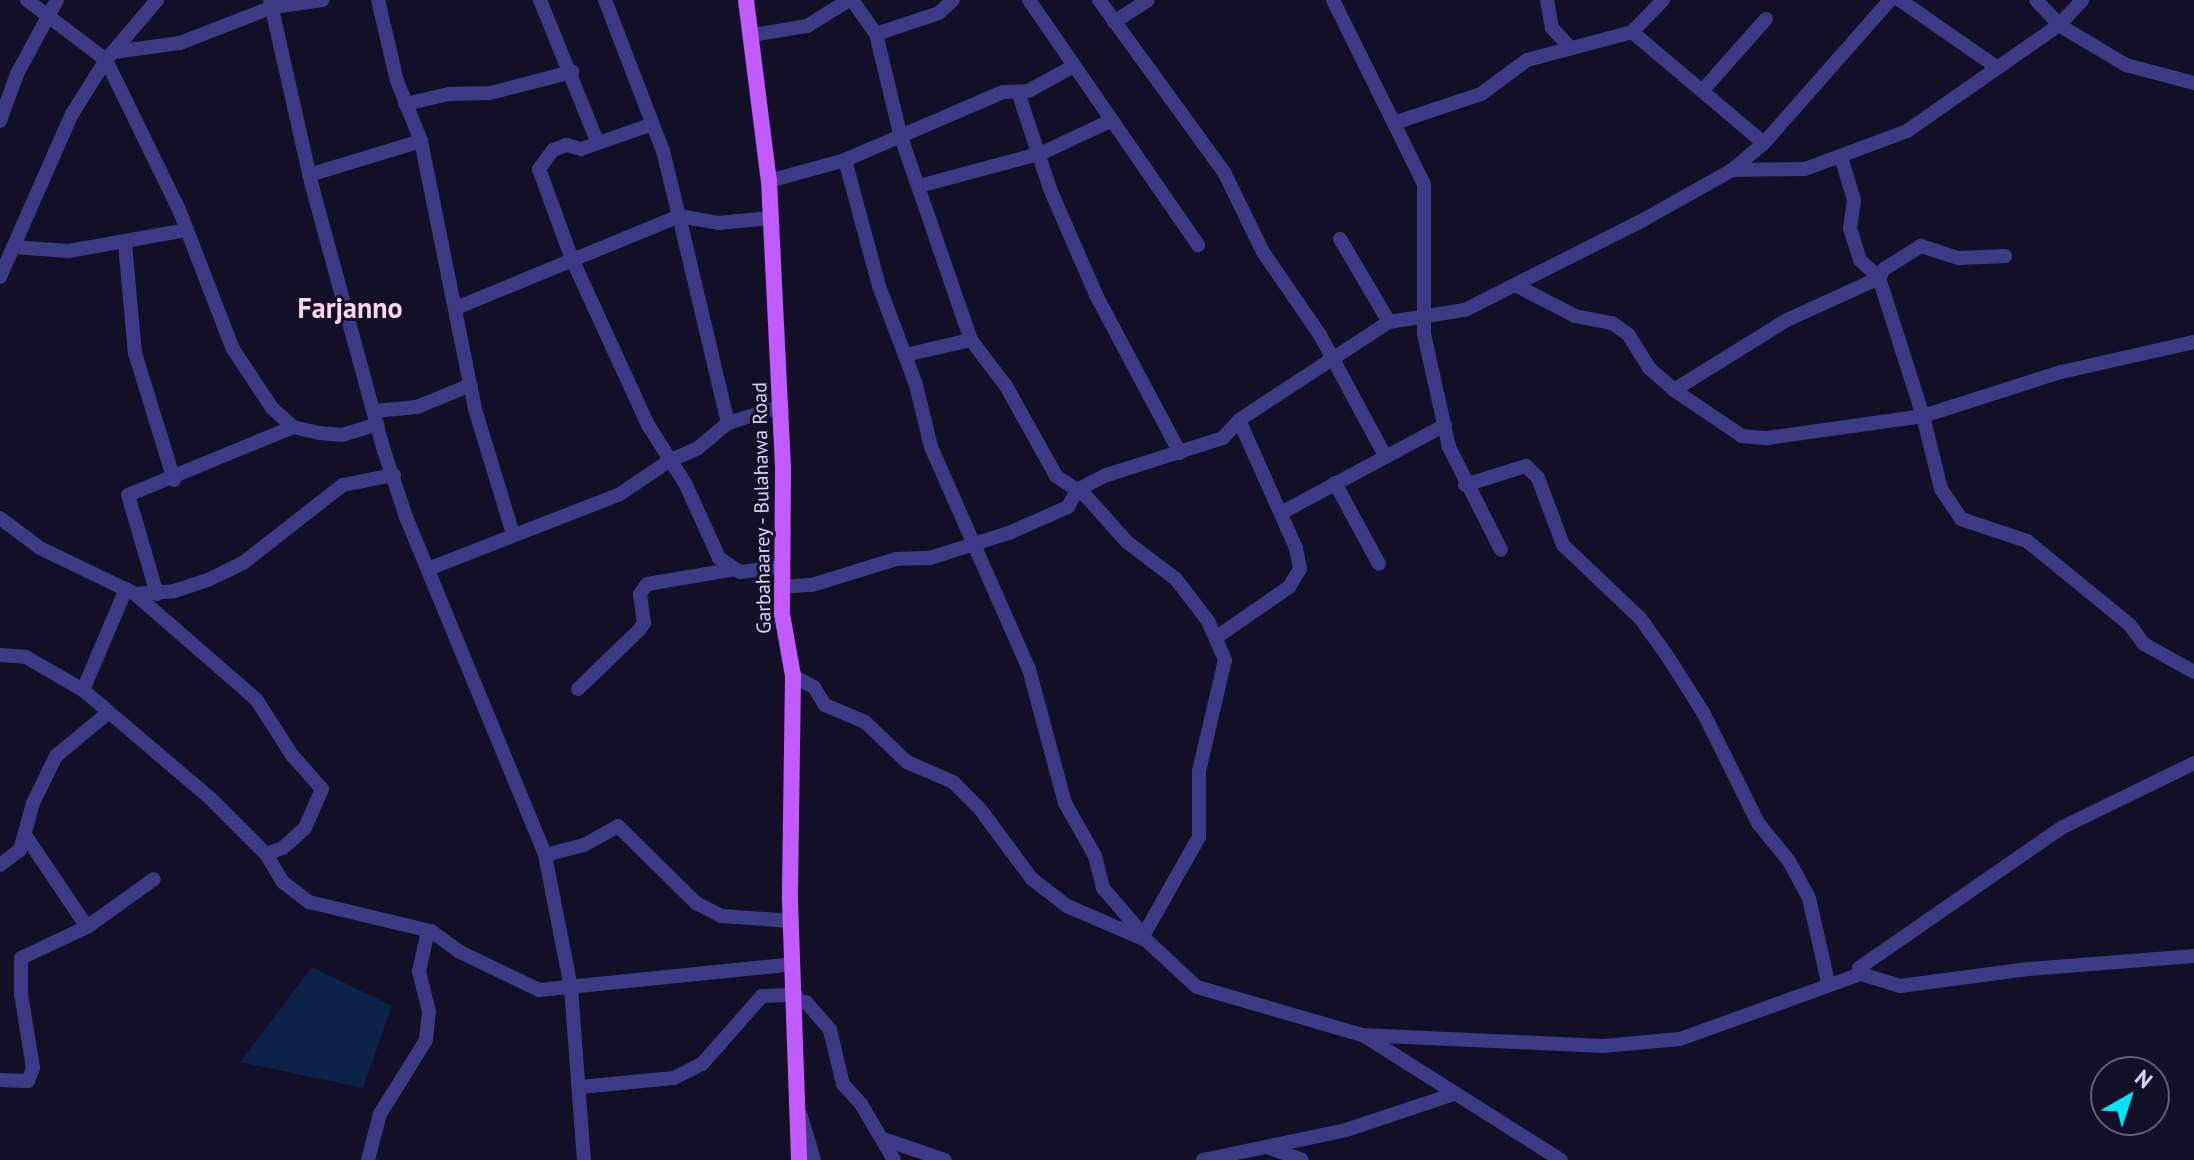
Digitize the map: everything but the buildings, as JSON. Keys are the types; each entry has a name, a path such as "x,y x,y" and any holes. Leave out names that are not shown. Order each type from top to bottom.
{"main road":[{"name":"Garbahaarey - Bulahawa Road","path":"746,0 753,35 769,181 779,407 783,636 793,676 791,921 796,998 799,1160"}],"street":[{"path":"27,0 110,56 187,230 233,349 258,391 293,427"},
{"path":"0,121 6,81 57,0"},
{"path":"0,277 72,114 110,56 157,0"},
{"path":"110,56 180,43 272,4 323,0"},
{"path":"378,0 405,104 421,141 492,477 513,534"},
{"path":"540,0 572,72 597,141"},
{"path":"605,0 650,125 669,167 728,423"},
{"path":"753,35 807,26 851,0 876,34 901,137 971,340 1006,386 1050,468 1077,490 1127,542 1176,579 1217,637 1225,660 1199,771 1199,837 1145,938"},
{"path":"930,0 939,13"},
{"path":"876,34 939,13 953,0"},
{"path":"1029,0 1198,245"},
{"path":"1099,0 1224,172 1263,252 1334,359 1384,454"},
{"path":"1114,22 1148,0"},
{"path":"1333,0 1424,184 1422,317 1445,425 1465,485 1501,550"},
{"path":"1547,0 1552,28 1569,46"},
{"path":"1394,123 1451,108 1499,86 1527,60 1569,46 1632,32 1663,0"},
{"path":"781,587 812,585 864,566 930,558 1068,507 1077,490 1159,455 1180,453 1223,438 1239,420 1389,322 1454,314 1517,286 1732,170 1764,143 1890,0"},
{"path":"1900,0 1995,66"},
{"path":"2036,0 2059,25 2126,65 2194,83"},
{"path":"1732,170 1805,169 1907,131 1995,66 2059,25 2082,0"},
{"path":"272,4 309,175 361,377 428,569 545,855 571,988 584,1160"},
{"path":"1703,90 1766,19"},
{"path":"1632,32 1764,143"},
{"path":"769,181 845,160 1003,92 1038,87 1074,66"},
{"path":"405,104 449,94 490,93 572,72"},
{"path":"1018,92 1042,153 1050,189 1096,295 1180,453"},
{"path":"919,186 1042,153 1110,121"},
{"path":"650,125 581,149 567,145 553,150 539,169 572,259 648,425 685,483 714,549 731,570"},
{"path":"309,175 421,141"},
{"path":"1841,157 1854,200 1853,240 1860,260 1879,278 1923,416 1941,489 1961,519 2027,541 2130,625 2144,644 2194,672"},
{"path":"845,160 870,257 905,355 931,447 1029,669 1070,814 1095,856 1103,888 1145,938 1197,987 1362,1035 1603,1046 1680,1039 1828,982 1861,974 1900,986 2028,969 2194,956"},
{"path":"456,308 679,216 718,223 771,218"},
{"path":"13,247 50,252 125,244 187,230"},
{"path":"1340,239 1389,322"},
{"path":"125,244 135,353 174,480"},
{"path":"1674,390 1787,320 1879,278 1884,269 1928,244 1959,258 2005,256"},
{"path":"1517,286 1575,316 1612,323 1628,334 1649,368 1674,390 1742,436 1767,438 1923,416 2061,372 2194,342"},
{"path":"905,355 971,340"},
{"path":"157,594 128,495 174,480 293,427 342,435 376,417 417,407 471,385"},
{"path":"428,569 620,494 669,461 698,448 728,423 779,407"},
{"path":"1217,637 1298,576 1296,548 1239,420"},
{"path":"1281,513 1384,454 1445,425"},
{"path":"1465,485 1526,466 1538,478 1563,545 1640,618 1668,657 1704,714 1758,823 1789,861 1809,898 1828,982"},
{"path":"131,592 157,594 198,584 243,563 343,485 394,475"},
{"path":"1335,483 1379,564"},
{"path":"0,518 40,548 131,592 244,684 292,755 322,789 305,828 283,848 266,854"},
{"path":"578,689 644,623 640,594 647,584 731,570 781,567"},
{"path":"83,690 131,592"},
{"path":"0,655 26,657 83,690 210,798 266,854 283,882 309,902 428,931 539,990 793,964"},
{"path":"793,676 814,687 825,705 865,722 898,756 953,782 1032,879 1052,896 1145,938"},
{"path":"0,865 15,857 56,756 72,737 109,712"},
{"path":"1861,974 1859,968 2063,827 2194,763"},
{"path":"545,855 584,845 618,826 696,903 722,916 791,921"},
{"path":"25,835 87,927"},
{"path":"0,1080 28,1081 33,1068 21,994 21,958 87,927 154,879"},
{"path":"368,1160 380,1114 426,1040 429,1012 419,971 428,931"},
{"path":"580,1087 674,1078 702,1064 762,996 796,998 806,1002 830,1030 843,1084 883,1139 894,1160"},
{"path":"1362,1035 1451,1095 1561,1160"},
{"path":"1203,1160 1346,1130 1451,1095"},
{"path":"797,1104 814,1160"},
{"path":"883,1139 945,1160"},
{"path":"1267,1147 1302,1160"}],"water":[{"path":"312,967 392,1006 363,1088 240,1062"}],"district":[{"name":"Farjanno","path":"350,308"}]}
